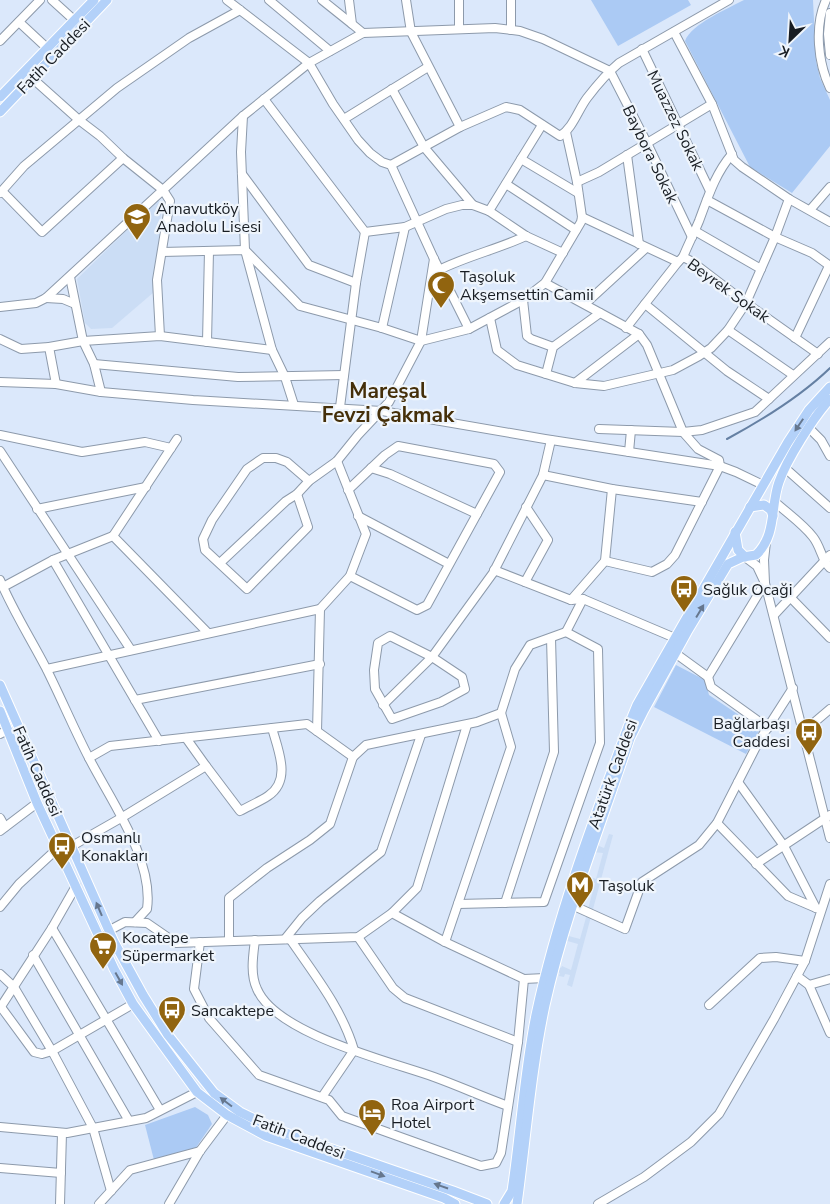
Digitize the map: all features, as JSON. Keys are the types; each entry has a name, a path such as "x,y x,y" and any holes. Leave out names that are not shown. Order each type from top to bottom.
{"main road":[{"name":"Fatih Caddesi","path":"0,96 94,0"},
{"name":"Fatih Caddesi","path":"0,112 106,0"},
{"name":"Atatürk Caddesi","path":"504,1204 512,1191 528,1061 566,904 628,727 637,705 788,442 809,410 830,387"},
{"path":"767,541 773,516 775,494 785,468 809,428 830,399"},
{"path":"750,507 764,506 771,510 773,516"},
{"path":"735,532 738,550 745,557"},
{"name":"Atatürk Caddesi","path":"518,1204 534,1066 548,979 630,738 675,653 728,564 756,555 767,541"},
{"name":"Fatih Caddesi","path":"0,685 108,931 143,995 168,1035 208,1087 231,1106 253,1120 486,1204"},
{"name":"Fatih Caddesi","path":"0,711 4,732 106,954 133,1004 198,1092 227,1116 282,1142 373,1172 444,1198 455,1204"},
{"path":"479,1204 486,1204"}],"street":[{"path":"1,40 40,0"},
{"path":"52,0 74,20"},
{"path":"227,0 309,62 333,104 370,153 382,162 392,165 460,127 506,107 520,110 560,136 566,132 587,99 619,63 729,0"},
{"path":"322,0 363,33"},
{"path":"349,0 352,24"},
{"path":"406,0 411,32 460,127"},
{"path":"459,29 460,0"},
{"path":"511,0 511,30"},
{"path":"820,0 819,45 826,79 830,88"},
{"path":"820,16 826,0"},
{"path":"274,1 330,51"},
{"path":"124,158 42,232 1,192 24,166 117,88 188,38 240,10"},
{"path":"830,13 828,34 830,55"},
{"path":"19,22 48,48"},
{"path":"0,307 36,303 46,298 243,116 309,62 363,33 495,28 520,31 543,39 610,71"},
{"path":"674,32 712,104 734,160 790,199 830,222"},
{"name":"Muazzez Sokak","path":"642,49 710,191"},
{"path":"344,120 428,67"},
{"name":"Baybora Sokak","path":"610,71 693,234"},
{"path":"32,78 163,190 170,202 157,280 160,336"},
{"path":"392,89 424,147 473,205"},
{"path":"264,99 365,232 356,283 340,407"},
{"path":"577,182 599,172 712,104"},
{"path":"243,116 241,152 245,250 272,350 294,405"},
{"path":"489,211 542,125"},
{"path":"162,252 245,250 300,306 382,328 421,341 470,329 523,300 545,283 576,230 582,217 577,182 566,132"},
{"path":"626,328 681,259 710,191 724,163 732,154"},
{"path":"585,304 643,246 627,155"},
{"path":"521,159 578,193"},
{"path":"392,165 434,260 470,329"},
{"path":"242,174 309,265 356,283"},
{"path":"506,184 576,230"},
{"path":"810,210 830,187"},
{"path":"490,318 497,350 516,365 575,383 604,386 673,370 704,353 728,330 746,303 790,199"},
{"path":"707,200 775,237 812,253 830,266 795,338"},
{"path":"365,232 405,227 446,208 473,205 489,211 526,236 563,253"},
{"name":"Beyrek Sokak","path":"582,217 643,246 692,261 746,303 818,354"},
{"path":"382,328 405,227"},
{"path":"693,234 761,269"},
{"path":"439,270 454,262 500,248 526,236"},
{"path":"207,342 209,251"},
{"path":"220,563 286,501 297,494 309,481 337,461 368,423 389,402 421,341 434,260"},
{"path":"70,276 83,341 94,364 101,392"},
{"path":"545,283 639,334 647,345 683,432 698,449 719,460 720,466 675,555 667,564 652,572 605,561"},
{"path":"46,298 62,299 75,304"},
{"path":"523,300 528,336 552,347"},
{"path":"645,304 726,371 769,399"},
{"path":"546,374 552,347 600,313"},
{"path":"728,330 793,375"},
{"path":"575,383 639,334"},
{"path":"0,339 21,349 49,347 83,341 160,336 272,350"},
{"path":"599,429 683,432 702,430 755,412 830,342"},
{"path":"49,347 56,384"},
{"path":"94,364 238,377 344,375"},
{"path":"0,382 56,384 101,392 193,400 340,407 382,411 720,466 763,485"},
{"path":"809,428 821,440 830,456"},
{"path":"630,452 631,430"},
{"path":"0,435 82,452 145,442 172,448"},
{"path":"135,922 147,909 148,892 144,868 121,818 2,584 53,560 113,536 177,439"},
{"path":"383,705 432,656 494,570 543,475 551,440"},
{"path":"348,490 385,455 398,446 494,464 500,472 427,605 417,610 350,576"},
{"path":"0,451 131,650"},
{"path":"297,494 308,527 247,589 205,550 203,538 212,520 247,470 263,458 276,458 287,462 309,481"},
{"path":"46,669 320,609 350,576 366,534 337,461"},
{"path":"371,468 390,474 477,514"},
{"path":"785,468 830,508"},
{"path":"543,475 612,489 702,502"},
{"path":"37,509 146,487"},
{"path":"571,600 605,561 612,489"},
{"path":"775,502 813,537 821,549 827,565"},
{"path":"525,582 548,540 526,507"},
{"path":"358,516 449,564"},
{"path":"113,536 208,634"},
{"path":"708,677 765,584 764,560 767,541"},
{"path":"774,615 827,565 830,555"},
{"path":"745,557 757,566 765,584 827,817 830,838"},
{"path":"53,560 159,741"},
{"path":"494,570 571,600 583,599 675,638"},
{"path":"791,598 830,638"},
{"path":"445,942 511,747 501,713 515,668 530,645 566,632 583,599"},
{"path":"317,731 320,609"},
{"path":"458,904 544,902 600,742 598,649 566,632"},
{"path":"390,636 432,656 462,677 465,689 441,702 392,720 383,705 375,689 374,670 378,643 390,636"},
{"path":"505,902 554,752 551,638"},
{"path":"675,653 708,677 711,687 768,728"},
{"path":"135,700 320,664"},
{"path":"574,906 625,929 642,882 699,844 717,823 768,728 793,688"},
{"path":"803,732 830,709"},
{"path":"229,941 229,898 267,868 310,840 330,824 353,757 366,745 467,725 501,713"},
{"path":"89,758 110,746 307,724 353,757"},
{"path":"108,931 125,922 146,923 176,943 358,937 392,913 417,888 467,725"},
{"path":"186,738 240,811 269,795 280,783 282,772 272,728"},
{"path":"288,939 302,918 320,901 381,852 421,734"},
{"path":"72,846 206,766"},
{"path":"738,782 784,846 818,909"},
{"path":"0,818 3,829 37,803"},
{"path":"756,864 827,817"},
{"path":"717,823 788,896 818,909"},
{"path":"0,906 19,884 58,848"},
{"path":"598,1204 644,1176 691,1142 719,1114 805,961 818,909 830,884"},
{"path":"76,886 52,928 0,1007 34,1052 42,1054 52,1051 133,1004"},
{"path":"392,913 445,942 524,979 548,979"},
{"path":"52,928 160,1110"},
{"path":"358,937 393,988 406,998 518,1042"},
{"path":"288,939 328,996 348,1030 354,1050"},
{"path":"255,940 252,966 257,989 272,1009 297,1026 354,1050 434,1077 508,1106"},
{"path":"200,942 194,989 209,1018 259,1075 329,1100 342,1116 481,1166 496,1163 501,1152 518,1042 524,979"},
{"path":"33,955 129,1121"},
{"path":"709,1004 760,958 776,957 805,961"},
{"path":"0,974 14,987 52,1051 93,1128 111,1191"},
{"path":"797,976 809,985 830,1032"},
{"path":"809,985 830,979"},
{"path":"322,1097 354,1050"},
{"path":"0,1128 62,1132 93,1128 146,1118 198,1092"},
{"path":"169,1204 200,1151 227,1116"},
{"path":"60,1204 62,1132"},
{"path":"99,1204 130,1170 200,1151"},
{"path":"0,1168 61,1173"}],"shaded area":[{"path":"591,0 688,0 691,5 618,46"},
{"path":"744,0 813,0 816,61 820,78 830,100 830,146 792,193 750,167 685,41 702,23"},
{"name":"Arnavutköy Anadolu Lisesi","path":"157,201 162,203 154,292 112,328 91,329 85,323 77,279"},
{"path":"676,665 705,680 709,695 760,729 746,754 654,707"},
{"path":"590,828 594,829 590,844 599,843 599,846 604,848 609,834 613,835 572,987 567,985 570,975 559,976 560,973 555,971 553,981 548,980","holes":["589,849 593,850 593,852 603,853 596,879 582,874","580,880 595,883 588,909 574,905","572,910 577,911 577,913 587,914 580,939 565,935","564,940 578,944 571,970 557,966"]},
{"path":"195,1107 208,1115 212,1124 195,1149 154,1160 145,1125"}],"waterway":[{"path":"727,439 781,407 830,368"}],"place":[{"name":"Arnavutköy Anadolu Lisesi","path":"137,241"},
{"name":"Taşoluk Akşemsettin Camii","path":"441,309"},
{"name":"Sağlık Ocaği","path":"684,613"},
{"name":"Bağlarbaşı Caddesi","path":"809,756"},
{"name":"Osmanlı Konakları","path":"62,870"},
{"name":"Taşoluk","path":"580,909"},
{"name":"Kocatepe Süpermarket","path":"103,970"},
{"name":"Sancaktepe","path":"172,1034"},
{"name":"Roa Airport Hotel","path":"372,1137"}],"district":[{"name":"Mareşal Fevzi Çakmak","path":"388,403"}]}
